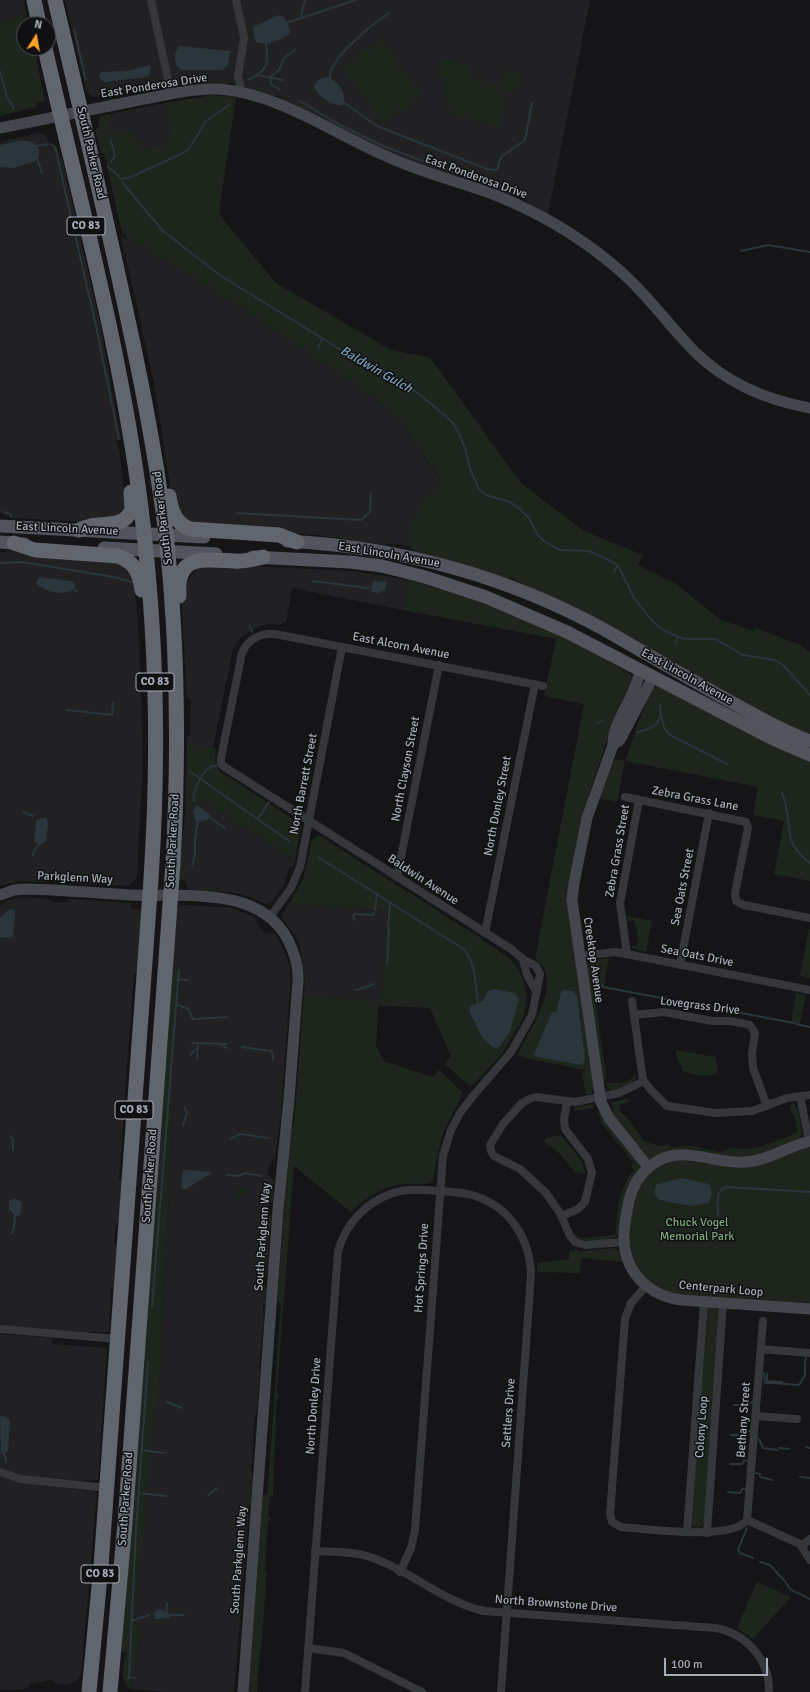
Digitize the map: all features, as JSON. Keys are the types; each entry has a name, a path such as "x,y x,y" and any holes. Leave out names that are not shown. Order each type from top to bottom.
{"highway":[{"path":"34,0 37,16"},
{"name":"South Parker Road","path":"55,0 140,370 156,461 166,535 177,692 176,796 170,895 126,1507 110,1692"},
{"name":"South Parker Road","path":"47,56 120,381 133,450 146,551 155,665 156,742 150,895 107,1488 89,1692"},
{"path":"79,530 96,525 118,524 126,518 132,509 132,500 115,392 120,381"},
{"path":"156,461 165,471 173,514 177,521 185,527 199,531 279,535 297,542"},
{"path":"7,543 35,550 120,557 136,568 140,577 142,590 151,600"},
{"path":"177,692 183,667 178,587 179,578 182,571 190,564 198,560 237,561 263,557"}],"main road":[{"name":"East Lincoln Avenue","path":"0,526 297,542 341,546 417,558 469,572 514,588 587,621 759,718 810,741"},
{"name":"East Lincoln Avenue","path":"7,543 361,563 396,569 425,577 533,616 771,738 810,755"}],"street":[{"path":"152,0 171,94"},
{"path":"236,0 244,38 238,76 242,93"},
{"path":"228,90 238,76"},
{"name":"East Ponderosa Drive","path":"0,128 171,94 207,89 228,90 242,93 287,108 392,159 494,195 548,220 584,243 622,273 649,299 694,351 720,373 762,395 810,408"},
{"name":"East Alcorn Avenue","path":"221,764 241,656 244,648 255,638 272,633 539,685"},
{"name":"North Barrett Street","path":"270,917 295,880 301,862 342,647"},
{"name":"North Clayson Street","path":"397,877 438,665"},
{"name":"Creektop Avenue","path":"640,670 637,687 612,734 613,745 589,810 574,883 572,905 600,1098 608,1116 648,1167"},
{"name":"Creektop Avenue","path":"613,745 620,740 653,677"},
{"name":"North Donley Street","path":"485,933 539,685"},
{"name":"Baldwin Avenue","path":"221,764 485,933 523,960"},
{"name":"Zebra Grass Lane","path":"626,797 742,820 748,825 735,893 737,902 744,905 810,918"},
{"name":"Zebra Grass Street","path":"627,954 620,903 640,800"},
{"name":"Sea Oats Street","path":"680,965 710,813"},
{"name":"Parkglenn Way","path":"0,895 14,890 24,889 150,895"},
{"name":"South Parkglenn Way","path":"150,895 170,895 238,901 253,906 270,917 281,929 292,947 297,962 298,978 289,1104 279,1194 243,1692"},
{"name":"Sea Oats Drive","path":"580,956 610,952 627,954 810,990"},
{"path":"523,960 530,982 536,990"},
{"name":"Hot Springs Drive","path":"400,1572 411,1548 415,1530 439,1191 443,1156 454,1124 468,1101 506,1059 519,1040 532,1015 536,990 540,979 539,971 534,965 523,960"},
{"path":"632,1000 644,1081 663,1103 671,1108 722,1114 750,1112 786,1098 810,1095"},
{"name":"Lovegrass Drive","path":"634,1016 664,1012 712,1021 728,1021 750,1025 755,1033 752,1053 753,1068 767,1106"},
{"path":"624,1242 585,1245 578,1244 571,1239 562,1216 539,1185 520,1169 494,1156 490,1146 501,1126 526,1100 536,1097 567,1102 600,1098 625,1091 644,1081"},
{"path":"800,1096 810,1141"},
{"path":"562,1216 578,1209 584,1202 592,1173 588,1159 565,1129 564,1120 567,1102"},
{"name":"Centerpark Loop","path":"810,1141 753,1161 730,1162 682,1154 662,1159 648,1167 637,1180 632,1190 624,1226 624,1242 630,1265 646,1286 667,1297 704,1302 810,1309"},
{"name":"North Donley Drive","path":"305,1692 336,1265 342,1239 356,1217 379,1199 404,1190 439,1191"},
{"name":"Settlers Drive","path":"439,1191 471,1195 500,1208 510,1218 521,1233 530,1259 531,1275 501,1692"},
{"path":"612,1523 610,1514 624,1322 631,1303 646,1286"},
{"name":"Colony Loop","path":"688,1532 704,1302"},
{"name":"Colony Loop","path":"707,1532 723,1303"},
{"name":"Bethany Street","path":"748,1520 763,1321"},
{"path":"0,1329 117,1339"},
{"path":"761,1349 810,1353"},
{"path":"756,1416 797,1419"},
{"path":"0,1472 21,1479 107,1488"},
{"path":"612,1523 621,1527 707,1532 742,1525 748,1520 802,1546 810,1560"},
{"path":"606,1529 612,1523"},
{"path":"802,1546 810,1539"},
{"name":"North Brownstone Drive","path":"315,1551 366,1556 473,1608 507,1613 715,1628 728,1631 747,1642 760,1657 767,1672 769,1692"},
{"path":"308,1648 344,1653 422,1692"}],"shaded area":[{"path":"0,0 23,0 27,16 16,16 16,19 0,22"},
{"path":"65,0 590,0 548,214 529,204 525,197 513,193 507,194 388,152 278,96 272,96 231,83 226,85 159,84 93,97 86,90"},
{"path":"279,15 284,17 289,26 290,34 263,44 255,41 253,27"},
{"path":"180,46 230,51 228,65 222,70 181,70 175,62 175,54"},
{"path":"150,65 150,73 147,77 104,82 100,79 99,75 102,72 127,71"},
{"path":"327,77 331,78 341,88 344,97 343,105 330,103 318,94 314,87 317,81"},
{"path":"165,103 171,139 162,144 147,148 136,138 118,129 111,131 110,114"},
{"path":"39,133 46,135 50,146 56,145 63,162 101,328 121,440 115,441 119,450 125,506 117,516 104,523 11,518 0,513 0,142"},
{"path":"18,141 27,141 35,144 39,150 38,160 14,168 0,167 0,145"},
{"path":"121,236 142,246 206,285 370,394 400,421 444,485 574,607 526,586 510,577 508,579 471,566 416,551 410,546 391,543 386,545 317,535 192,526 173,504 154,383"},
{"path":"8,551 105,557 126,565 124,569 132,577 135,589 139,638 143,759 137,877 129,886 72,883 53,879 48,882 17,881 0,886 0,553"},
{"path":"211,564 353,571 409,580 403,610 292,588 286,622 279,625 268,624 253,629 240,638 233,649 213,748 187,744 187,737 190,736 191,700 187,698 181,594 191,576 200,567"},
{"path":"40,577 74,582 75,587 72,590 62,593 50,591 36,584"},
{"path":"373,581 387,582 385,590 378,593 371,592"},
{"path":"199,799 295,860 294,866 290,866 284,885 271,903 264,904 251,897 234,893 188,889 185,880 178,880 185,814"},
{"path":"197,805 210,815 209,819 200,822 195,820 193,811"},
{"path":"40,818 46,818 48,823 46,841 41,845 34,842 36,821"},
{"path":"22,897 50,899 53,902 64,903 70,899 131,903 131,909 142,910 138,974 134,974 119,1179 123,1183 119,1221 116,1224 114,1242 117,1245 115,1287 111,1289 109,1332 83,1332 0,1326 0,906 8,900"},
{"path":"289,904 388,911 381,1006 378,1006 376,1046 296,1101 305,978 300,947 296,937 282,918 283,913"},
{"path":"188,905 231,908 255,917 258,926 265,933 275,934 287,957 291,972 281,1114 275,1157 269,1166 268,1175 274,1181 273,1202 269,1205 268,1214 271,1217 267,1273 264,1275 263,1284 266,1288 265,1305 263,1304 264,1318 259,1367 257,1410 254,1419 252,1463 250,1467 253,1477 251,1504 249,1506 234,1692 168,1692 131,1689 143,1626 135,1625 154,1411 158,1410 174,1094 168,1093 181,970 172,969 176,910 179,906"},
{"path":"10,909 14,910 15,914 13,937 0,937 0,918"},
{"path":"495,989 514,993 519,999 510,1032 499,1047 494,1048 483,1039 469,1011 470,1006 483,1001 488,991"},
{"path":"564,990 573,991 577,996 585,1060 582,1065 537,1057 534,1054 552,1012 556,1012 561,992"},
{"path":"183,1170 213,1172 186,1189 181,1189"},
{"path":"681,1178 709,1184 712,1193 709,1203 690,1206 660,1200 656,1197 655,1191 657,1184"},
{"path":"14,1198 22,1202 19,1216 14,1215 9,1209 9,1201"},
{"path":"0,1334 52,1338 52,1344 107,1348 98,1480 77,1481 17,1475 0,1469"},
{"path":"0,1416 6,1417 10,1421 8,1451 1,1454"},
{"path":"0,1476 25,1482 97,1492 81,1673 78,1680 68,1685 55,1683 51,1680 31,1684 26,1689 0,1690"},
{"path":"159,1609 168,1612 171,1618 155,1619 154,1612"}],"green space":[{"path":"16,19 16,56 36,56 45,101 37,103 36,107 0,116 0,22"},
{"path":"381,39 422,95 383,124 342,67"},
{"path":"441,59 469,65 467,77 500,83 503,71 524,75 523,83 518,85 517,88 503,95 505,103 500,127 449,114 444,85 446,78 437,76"},
{"path":"212,95 236,97 220,205 220,215 276,283 391,350 430,357 520,482 584,531 643,555 638,565 676,584 721,620 754,631 755,628 801,645 810,652 810,736 783,725 574,607 526,586 510,577 508,579 471,566 416,551 411,548 408,539 414,517 421,504 442,481 400,421 374,397 226,298 142,246 126,238 127,236 122,233 104,153 101,153 95,130 98,128 100,116 110,114 111,130 122,129 131,132 147,148 162,144 171,139 165,103"},
{"path":"409,580 478,600 567,637 630,674 633,678 608,736 587,802 567,894 594,1086 591,1094 586,1095 582,1072 585,1073 585,1070 529,1059 518,1055 536,1020 546,992 547,979 544,968 535,958 584,704 544,696 556,639 403,610"},
{"path":"658,685 810,759 810,881 774,874 784,821 753,815 758,787 625,761 650,690"},
{"path":"187,744 216,748 215,763 219,771 290,817 301,826 295,860 199,799 185,814"},
{"path":"615,759 625,761 617,802 597,798 604,779"},
{"path":"318,835 479,937 510,959 517,967 523,979 527,997 523,1019 501,1055 475,1083 470,1086 444,1064 451,1056 430,1008 378,1006 376,1046 384,1061 433,1077 439,1070 463,1093 442,1135 432,1182 399,1185 384,1189 363,1201 351,1212 294,1166 277,1392 279,1398 277,1398 273,1496 270,1496 268,1517 271,1518 270,1521 268,1521 265,1570 267,1571 261,1649 257,1692 248,1692 263,1495 267,1495 268,1487 281,1303 277,1303 288,1160 292,1127 294,1126 304,995 381,1001 388,911 289,904 303,879 312,840"},
{"path":"626,916 652,921 646,952 632,948 632,946 638,946 637,931 634,920 627,922"},
{"path":"810,929 810,978 800,976"},
{"path":"609,958 604,986 593,986 606,1074 605,1081 602,1081 586,964 590,964 592,960"},
{"path":"172,969 181,970 168,1093 174,1094 158,1411 154,1411 135,1624 143,1626 131,1689 128,1688 123,1678 124,1657 126,1657 127,1653 121,1652"},
{"path":"796,993 806,995 800,1024 791,1022"},
{"path":"675,1050 716,1057 718,1073 714,1075 700,1075 682,1071 682,1066 678,1063"},
{"path":"637,1074 634,1081 618,1089 610,1091 605,1083 627,1082"},
{"path":"628,1098 629,1102 621,1104 619,1110 628,1119 644,1141 659,1146 668,1144 672,1147 691,1146 721,1152 730,1148 747,1149 759,1147 797,1133 795,1117 790,1109 792,1102 798,1109 802,1136 798,1140 753,1157 650,1159 647,1158 611,1113 613,1111 611,1103"},
{"path":"593,1104 593,1108 573,1111 575,1107"},
{"path":"599,1111 640,1167 617,1236 594,1241 582,1239 574,1234 583,1238 615,1235 618,1209 622,1192 634,1170 631,1166 633,1162 602,1124"},
{"path":"561,1135 582,1161 585,1174 575,1172 560,1154 544,1142 546,1138"},
{"name":"Chuck Vogel Memorial Park","path":"810,1146 810,1305 678,1295 658,1289 639,1272 629,1252 629,1224 638,1187 655,1168 670,1161 687,1159 727,1166"},
{"path":"240,1188 246,1189 248,1192 236,1199 236,1192"},
{"path":"613,1248 619,1250 623,1262 581,1258 580,1273 537,1272 537,1263 569,1259 569,1251 574,1251 574,1249 581,1251"},
{"path":"706,1307 719,1307 704,1522 701,1527 696,1528 691,1523"},
{"path":"757,1582 791,1597 753,1639 737,1628"}],"waterway":[{"path":"301,16 305,0"},
{"path":"286,23 356,0"},
{"path":"330,78 331,70 336,61 353,42 389,13"},
{"path":"74,29 86,80"},
{"path":"248,80 260,73 266,65 266,42"},
{"path":"280,90 271,84 270,77 279,70 284,58 295,50"},
{"name":"Baldwin Gulch","path":"0,71 7,97 14,108"},
{"path":"257,75 283,80"},
{"path":"300,101 340,125 383,146 439,167 494,183 507,190"},
{"path":"343,102 377,126 487,169 497,170 501,157 525,140 532,103"},
{"path":"121,179 131,177 188,150 206,121 229,105"},
{"path":"111,141 115,155 111,162"},
{"path":"36,146 48,144"},
{"path":"51,144 55,147 96,326 119,439"},
{"path":"37,159 42,173"},
{"name":"Baldwin Gulch","path":"108,167 118,175 126,187 163,231 218,274 341,350 397,378 423,397 452,422 459,433 466,451 470,469 479,489 486,495 510,502 520,509 529,518 537,534 544,541 560,550 589,551 615,563 621,571 634,598 653,622 665,631 684,639 715,639 743,655 775,660 783,665 810,695"},
{"path":"741,251 768,245 810,252"},
{"path":"318,347 323,339"},
{"path":"237,513 361,520 370,512 371,494"},
{"path":"5,512 10,514 12,517"},
{"path":"0,563 21,562 114,577 132,582"},
{"name":"Baldwin Gulch","path":"614,572 617,566"},
{"path":"313,581 367,588 373,587"},
{"path":"72,588 77,591"},
{"path":"250,627 252,632"},
{"name":"Baldwin Gulch","path":"676,643 678,637"},
{"path":"67,710 112,715 113,703"},
{"path":"637,732 653,727 659,721 661,711 660,705"},
{"path":"661,714 664,728 670,735 727,764"},
{"path":"597,724 603,720"},
{"path":"194,801 194,793 203,774 210,767 218,765"},
{"path":"189,771 289,841"},
{"path":"782,793 788,814 789,831 794,846 810,863"},
{"path":"258,819 269,802"},
{"path":"23,812 33,816"},
{"path":"209,817 226,829"},
{"path":"192,865 195,855 195,839 198,819"},
{"path":"33,856 34,851 40,843"},
{"path":"318,857 465,950 469,956 473,970 478,1005"},
{"path":"375,910 377,894"},
{"path":"388,931 390,903"},
{"path":"354,920 353,916 355,914 374,915 374,913"},
{"path":"387,964 388,927"},
{"path":"152,1307 179,970"},
{"path":"597,970 598,981 603,987 794,1023"},
{"path":"178,979 188,980"},
{"path":"356,990 374,984"},
{"path":"176,1004 188,1009 193,1019 227,1017"},
{"path":"796,1024 810,1027"},
{"path":"192,1043 227,1044"},
{"path":"197,1058 198,1044"},
{"path":"221,1045 227,1048"},
{"path":"190,1055 198,1047"},
{"path":"242,1047 271,1051 273,1060"},
{"path":"183,1125 187,1113 185,1108"},
{"path":"230,1139 240,1134 268,1138"},
{"path":"10,1136 13,1139 13,1150"},
{"path":"227,1175 239,1176 245,1173 261,1176"},
{"path":"718,1216 718,1196 719,1193 726,1187 810,1192"},
{"path":"12,1233 14,1228 15,1213"},
{"path":"805,1361 806,1357"},
{"path":"129,1677 136,1529 148,1362"},
{"path":"805,1363 805,1374"},
{"path":"764,1373 765,1383 772,1383"},
{"path":"767,1374 767,1381 782,1382"},
{"path":"773,1383 799,1385 805,1375"},
{"path":"167,1402 182,1408"},
{"path":"734,1405 745,1405 752,1402"},
{"path":"731,1435 744,1435 746,1431 750,1431"},
{"path":"759,1439 763,1448 777,1450"},
{"path":"806,1447 810,1448"},
{"path":"779,1448 789,1449"},
{"path":"142,1450 164,1453"},
{"path":"4,1452 6,1462"},
{"path":"743,1463 744,1460 748,1461"},
{"path":"730,1464 742,1464"},
{"path":"756,1473 760,1474 760,1476"},
{"path":"761,1477 772,1480"},
{"path":"800,1477 810,1478"},
{"path":"208,1495 217,1488"},
{"path":"741,1492 742,1489 746,1489"},
{"path":"728,1492 740,1493"},
{"path":"138,1493 166,1496"},
{"path":"747,1528 738,1550 740,1553 753,1558"},
{"path":"760,1562 770,1565 779,1575"},
{"path":"780,1576 784,1580"},
{"path":"785,1581 790,1589 797,1593"},
{"path":"798,1593 810,1599"},
{"path":"166,1614 167,1603"},
{"path":"131,1621 149,1615"},
{"path":"169,1615 184,1615"},
{"path":"128,1679 129,1677 135,1678"}]}
